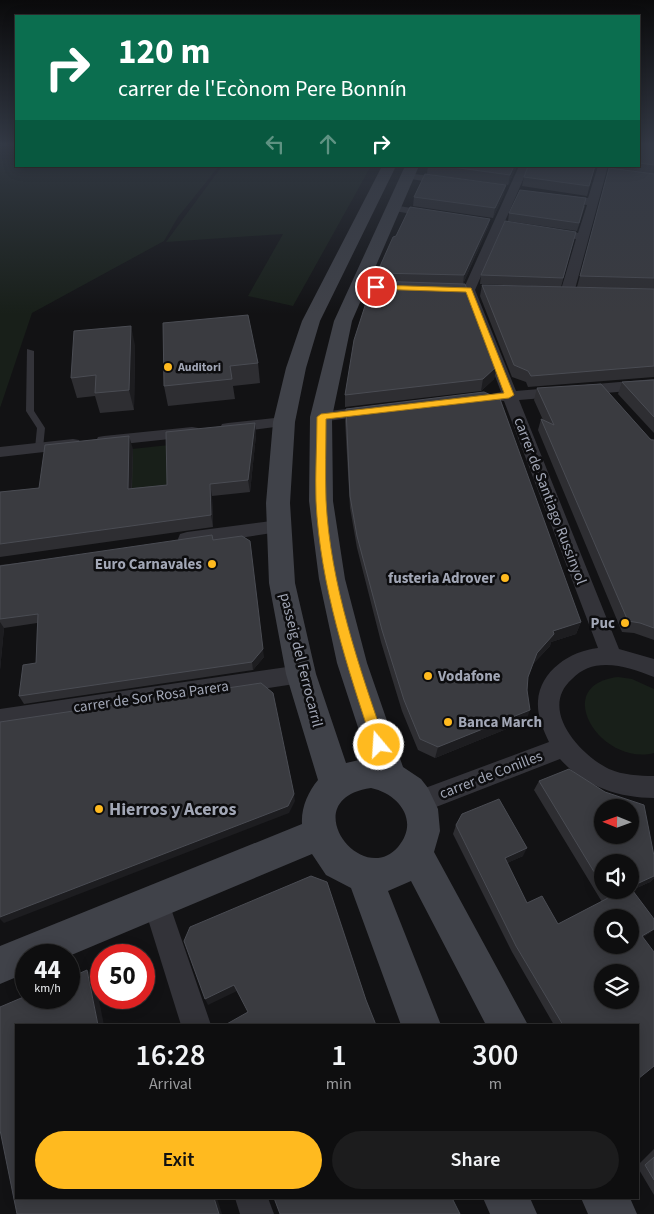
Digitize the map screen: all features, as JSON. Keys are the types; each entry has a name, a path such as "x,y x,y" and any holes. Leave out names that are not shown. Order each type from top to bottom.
{"main road":[{"name":"passeig del Ferrocarril","path":"336,784 301,674 282,583 278,503 284,422 296,368 311,321 384,201"},
{"path":"390,777 352,663 332,579 321,501 321,417 343,321 367,287 395,201"},
{"path":"371,773 390,777 406,787 418,802 424,819 424,837 416,854 402,868 384,875 364,875 343,868 328,853 319,834 320,806 336,784 353,775 371,773"},
{"path":"0,966 319,834"},
{"path":"416,854 507,1024"},
{"path":"364,875 421,1024"},
{"path":"506,1199 514,1214"},
{"path":"605,1199 614,1214"}],"street":[{"path":"488,290 464,290 499,225 510,201"},
{"path":"566,293 593,202 582,201"},
{"path":"393,208 451,217"},
{"path":"537,230 584,237"},
{"name":"carrer de Santiago Russinyol","path":"464,290 509,395 611,656"},
{"path":"480,399 654,384"},
{"path":"603,389 616,403"},
{"path":"321,417 390,409"},
{"path":"0,452 284,422"},
{"path":"173,541 279,526"},
{"path":"654,668 632,660 611,656 588,659 568,667 555,682 549,702 552,724 564,747 581,764 603,778 628,786 654,787"},
{"name":"carrer de Sor Rosa Parera","path":"0,719 301,674"},
{"name":"carrer de Conilles","path":"418,802 564,747"},
{"path":"156,900 196,1024"},
{"path":"252,1199 257,1214"}],"lane":[{"path":"30,351 30,411 41,428 39,448"}],"shaded area":[{"path":"0,201 191,201 178,217 164,241 32,313 0,408"},
{"path":"196,201 352,201 293,306 248,296 283,234 166,242"},
{"path":"169,445 170,484 131,490 132,449"},
{"path":"618,677 632,679 654,689 654,753 634,754 616,748 601,737 590,723 585,708 587,694 598,683"}],"building":[{"path":"441,201 499,201 495,208"},
{"path":"515,201 585,201 579,223 509,213"},
{"path":"600,201 654,201 654,278 580,276"},
{"path":"410,207 490,219 464,275 377,273 393,237 396,236"},
{"path":"505,221 576,232 563,278 481,275"},
{"path":"373,281 465,284 497,366 483,379 345,395 354,340"},
{"path":"482,285 654,289 654,366 531,376 528,371 514,365"},
{"path":"248,315 258,363 230,366 232,379 164,386 163,323"},
{"path":"131,326 129,390 95,393 96,375 71,378 74,331"},
{"path":"654,380 654,417 622,382"},
{"path":"601,384 651,440 654,440 654,628 628,621 541,419 554,425 537,388"},
{"path":"484,392 500,399 581,622 553,631 554,634 537,653 528,677 527,690 530,710 438,747 420,739 404,700 382,630 357,536 350,496 346,409"},
{"path":"255,423 248,480 210,484 211,515 0,544 0,492 39,488 45,445 129,436 128,489 167,485 166,432"},
{"path":"212,535 213,540 242,536 250,541 263,649 252,662 19,696 23,665 36,663 38,614 0,619 0,566"},
{"name":"Hierros y Aceros","path":"261,683 273,693 294,794 288,806 0,917 0,722"},
{"path":"569,769 605,792 626,799 594,799 594,844 639,844 639,803 644,805 654,856 654,876 639,883 639,854 594,854 594,872 539,781"},
{"path":"499,799 527,848 505,858 527,903 542,896 558,924 606,899 639,899 654,919 654,929 642,936 654,952 654,1066 639,1078 639,1024 562,1024 516,946 456,825 462,814"},
{"path":"311,876 327,882 376,1024 227,1024 248,1012 234,985 205,999 184,941 190,927"},
{"path":"87,970 90,985 90,1009 95,1009 98,1024 15,1024 15,1199 214,1199 219,1214 17,1214 0,1130 0,1007 15,1001 15,1009 80,1009 80,973"},
{"path":"654,1157 654,1180 645,1165"},
{"path":"274,1199 452,1199 460,1214 280,1214"}],"place":[{"name":"Auditori","path":"168,367"},
{"name":"Euro Carnavales","path":"212,564"},
{"name":"fusteria Adrover","path":"505,578"},
{"name":"Puc","path":"625,623"},
{"name":"Vodafone","path":"428,676"},
{"name":"Banca March","path":"448,722"},
{"name":"Hierros y Aceros","path":"99,809"}],"route":[{"path":"376,287 469,290 509,395 321,417 321,501 332,579 352,663 379,745"}]}
